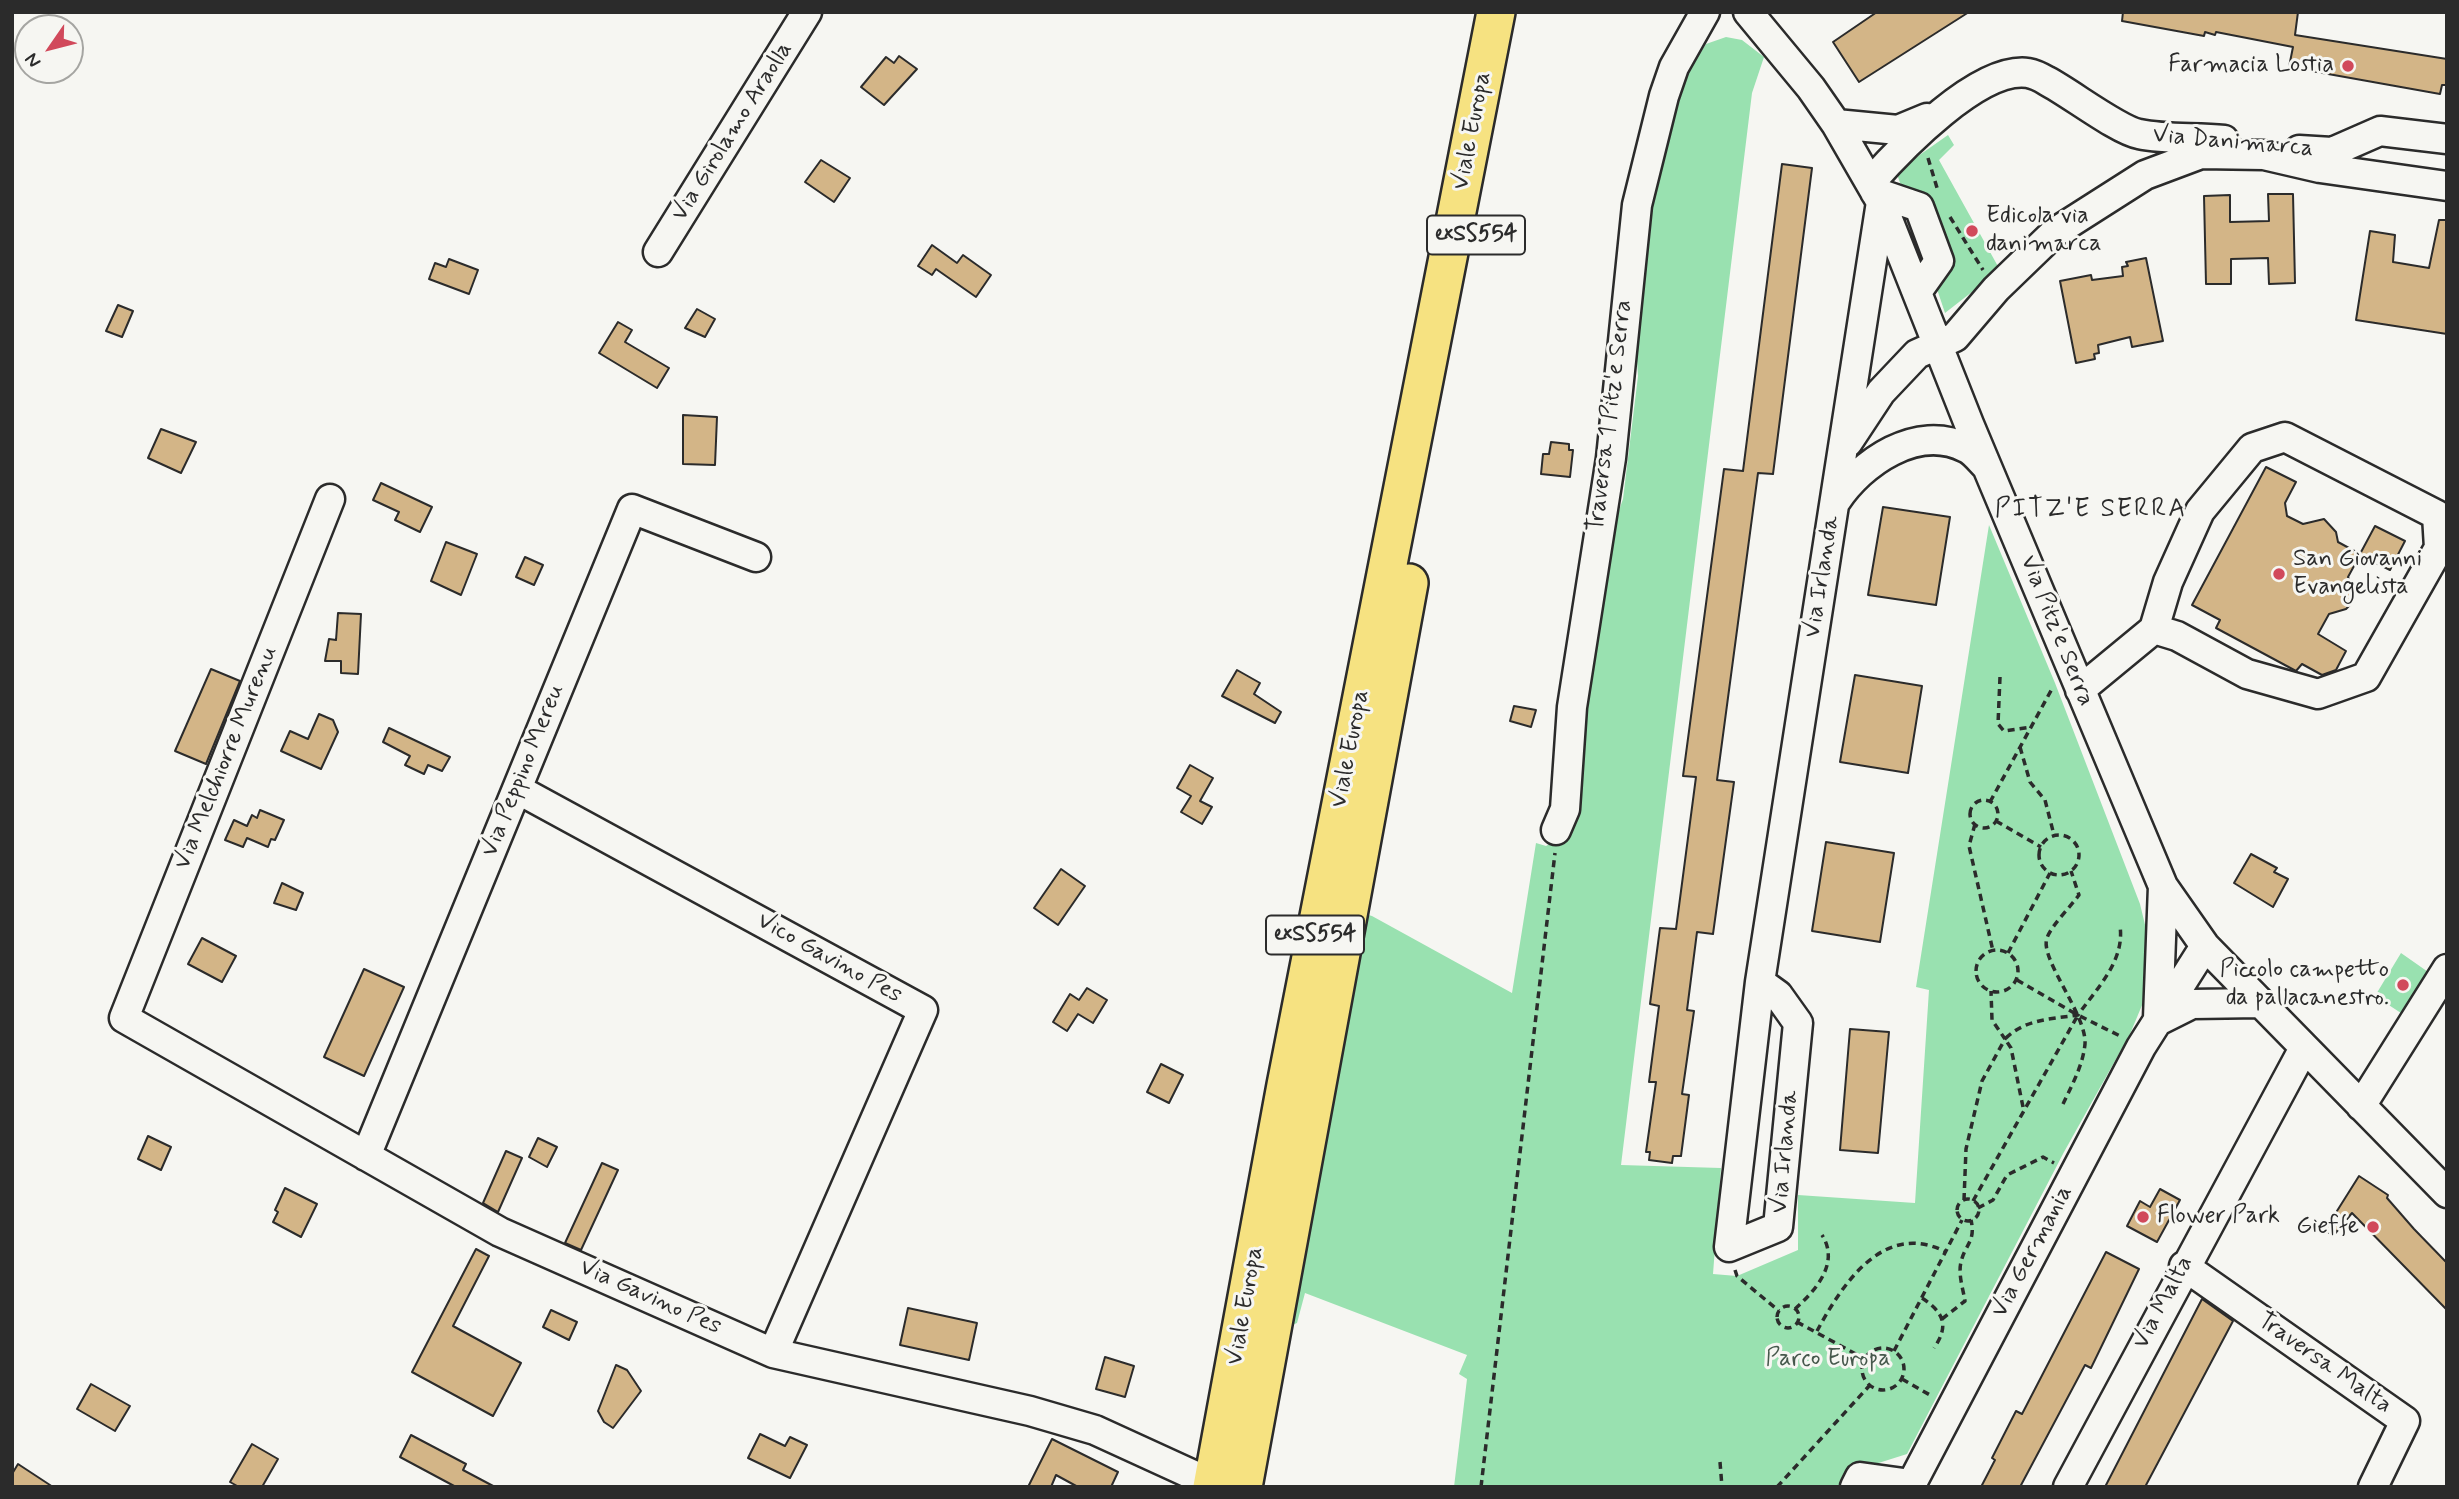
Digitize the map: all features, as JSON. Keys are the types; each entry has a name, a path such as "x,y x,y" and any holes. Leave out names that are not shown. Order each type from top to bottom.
{"main road":[{"name":"Viale Europa","path":"1223,1486 1302,1003 1496,12"},
{"name":"Viale Europa","path":"1223,1486 1521,12"}],"street":[{"name":"Via Girolamo Araolla","path":"658,252 807,12"},
{"name":"Traversa 1 Pitz'e Serra","path":"1556,830 1565,809 1572,707 1611,458 1637,205 1674,67 1705,12"},
{"name":"Via Pitz'e Serra","path":"1748,12 1836,124 1875,192 2163,886 2205,946 2447,1193"},
{"name":"Via Danimarca","path":"1875,192 1902,148 1943,112 1989,81 2008,74 2028,73 2137,134 2214,139 2321,152 2332,152 2380,131 2447,139"},
{"name":"Via Danimarca","path":"1836,124 1898,130 1943,112"},
{"name":"Via Danimarca","path":"2137,134 2145,175"},
{"path":"2366,175 2368,136"},
{"name":"Via Danimarca","path":"1938,345 1955,337 1989,297 2054,233 2145,175 2201,154 2264,155 2366,175 2447,186"},
{"name":"Via Irlanda","path":"1760,982 1777,995 1798,1023 1778,1227 1729,1247 1760,982 1842,452 1875,192"},
{"path":"1920,300 1957,311 1989,297"},
{"name":"Via Irlanda","path":"1842,452 1881,392 1917,354 1938,345"},
{"path":"2079,687 2154,629 2168,582 2200,511 2252,448 2285,437 2437,515 2439,548 2366,677 2318,694 2247,674 2178,636 2154,629"},
{"name":"Via Irlanda","path":"1834,503 1861,468 1884,454 1918,443 1942,442 1966,448 1988,468"},
{"name":"Via Melchiorre Murenu","path":"124,1018 330,499"},
{"name":"Via Peppino Mereu","path":"366,1156 632,509 756,557"},
{"name":"Vico Gavino Pes","path":"517,789 923,1010 773,1353"},
{"path":"2163,886 2157,1021 2192,1004 2260,1003"},
{"name":"Via Germania","path":"1855,1487 1860,1477 1910,1485 2141,1046 2205,946"},
{"path":"2361,1107 2447,969"},
{"name":"Via Gavino Pes","path":"124,1018 500,1232 773,1353 1030,1411 1095,1430 1169,1477 1223,1486"},
{"name":"Via Malta","path":"2068,1487 2184,1266 2304,1048"},
{"name":"Traversa Malta","path":"2184,1266 2405,1421 2374,1487"}],"path":[{"path":"1925,151 1941,200"},
{"path":"1947,211 1989,297"},
{"path":"2000,677 1997,724 2004,731 2031,727"},
{"path":"1990,802 2055,683 2060,679 2064,690 2079,687"},
{"path":"2020,745 2030,782 2045,800 2054,835"},
{"path":"1981,801 1990,802 1997,808 1996,821 1985,828 1975,824 1970,814 1974,806 1981,801"},
{"path":"1996,821 2041,847"},
{"path":"1975,824 1969,846 1993,951"},
{"path":"1481,1487 1556,830"},
{"path":"2054,835 2067,836 2077,845 2079,858 2071,871 2063,875 2050,873 2041,863 2041,847 2054,835"},
{"path":"2063,1104 2076,1079 2085,1041 2078,1015 2047,951 2046,939 2079,895 2071,871"},
{"path":"2008,953 2050,873"},
{"path":"1973,1201 2078,1015 2113,965 2122,943 2120,926"},
{"path":"1993,951 2008,953 2018,966 2017,980 2008,990 1991,991 1979,981 1976,967 1983,955 1993,951"},
{"path":"2017,980 2078,1015 2141,1046"},
{"path":"1991,991 1992,1020 2011,1048 2023,1109"},
{"path":"1962,1220 1957,1211 1964,1200 1966,1149 1982,1081 2005,1040 2016,1029 2035,1021 2078,1015"},
{"path":"1978,1208 1993,1200 2007,1175 2043,1157 2058,1166"},
{"path":"1962,1220 1971,1220 1978,1215 1978,1208 1973,1201 1964,1200"},
{"path":"1894,1351 1962,1220"},
{"path":"1942,1319 1965,1301 1959,1271 1961,1261 1972,1243 1971,1220"},
{"path":"1795,1309 1810,1296 1827,1270 1829,1245 1822,1234"},
{"path":"1817,1332 1836,1296 1856,1271 1885,1251 1911,1241 1946,1252"},
{"path":"1729,1247 1737,1276 1779,1311"},
{"path":"1922,1298 1937,1308 1942,1319 1941,1338 1934,1348"},
{"path":"1786,1306 1795,1309 1797,1322 1791,1327 1784,1327 1777,1319 1779,1311 1786,1306"},
{"path":"1797,1322 1865,1359"},
{"path":"1878,1349 1894,1351 1904,1366 1902,1379 1886,1390 1870,1385 1863,1376 1865,1359 1878,1349"},
{"path":"1902,1379 1951,1408"},
{"path":"1777,1487 1870,1385"},
{"path":"1720,1462 1722,1487"}],"green space":[{"name":"Parco Europa","path":"1726,37 1742,40 1764,57 1752,93 1621,1165 1721,1168 1713,1274 1737,1276 1798,1250 1798,1195 1915,1203 1929,990 1916,987 1989,525 2055,683 2140,904 2147,933 2148,979 2145,998 2130,1034 2064,1152 1907,1454 1850,1472 1841,1487 1454,1487 1467,1379 1459,1374 1467,1355 1305,1293 1297,1323 1280,1330 1354,911 1372,916 1512,993 1536,843 1546,846 1565,835 1612,530 1623,499 1638,376 1635,331 1642,218 1659,183 1674,108 1687,73 1706,44"},
{"path":"1948,135 1954,145 1939,160 2000,270 1945,313 1937,289 1950,266 1923,201 1900,183 1895,168 1902,162 1911,161"},
{"name":"Piccolo campetto da pallacanestro.","path":"2401,953 2431,974 2404,1015 2375,996"}],"building":[{"path":"1877,12 1969,12 1859,82 1833,42"},
{"path":"2123,12 2298,12 2295,35 2447,59 2447,85 2442,85 2440,94 2289,67 2293,47 2216,32 2215,35 2205,32 2204,36 2122,21"},
{"path":"899,56 917,69 884,105 861,87 886,57 894,63"},
{"path":"821,160 850,178 834,202 805,182"},
{"path":"1782,164 1812,168 1773,474 1758,473 1717,780 1734,782 1713,934 1697,932 1687,1010 1694,1011 1682,1094 1689,1095 1681,1156 1673,1156 1672,1163 1649,1160 1650,1152 1646,1152 1656,1082 1649,1082 1659,1006 1650,1004 1660,928 1676,929 1696,777 1683,776 1724,469 1743,471"},
{"path":"2268,194 2293,194 2295,283 2269,284 2268,258 2231,259 2231,284 2206,284 2204,196 2230,195 2230,222 2269,221"},
{"path":"2439,220 2447,220 2447,334 2356,320 2370,231 2395,235 2393,262 2429,268"},
{"path":"932,245 957,263 963,255 991,275 976,297 936,269 932,275 918,266"},
{"path":"2146,258 2163,341 2132,347 2130,337 2098,345 2099,353 2094,354 2095,359 2076,363 2060,281 2091,275 2092,280 2123,276 2122,267 2128,266 2126,262"},
{"path":"449,259 478,270 469,294 429,279 435,263 446,267"},
{"path":"118,305 133,311 122,337 106,331"},
{"path":"697,309 715,319 705,337 685,328"},
{"path":"618,322 632,330 625,342 669,368 657,388 599,353"},
{"path":"683,415 717,417 715,465 683,464"},
{"path":"161,429 196,442 181,473 148,458"},
{"path":"1551,442 1569,444 1569,450 1573,450 1570,477 1541,474 1543,454 1549,454"},
{"name":"San Giovanni Evangelista","path":"2266,467 2296,482 2285,503 2287,516 2303,524 2324,519 2336,532 2338,542 2360,554 2375,526 2405,541 2390,570 2360,555 2348,577 2354,589 2352,603 2346,609 2329,614 2318,634 2346,651 2336,670 2322,675 2302,664 2296,671 2216,628 2220,620 2192,605"},
{"path":"381,483 432,507 420,532 395,520 399,512 373,500"},
{"path":"1883,507 1950,517 1936,605 1868,595"},
{"path":"446,542 477,554 461,595 431,581"},
{"path":"525,557 543,565 534,585 516,577"},
{"path":"338,613 361,614 358,674 341,673 341,661 325,661 329,639 336,640"},
{"path":"211,669 240,681 206,764 175,751"},
{"path":"1237,670 1260,683 1254,694 1281,712 1275,723 1222,696"},
{"path":"1855,675 1922,686 1908,773 1840,762"},
{"path":"1514,706 1536,710 1531,727 1510,721"},
{"path":"319,714 333,720 338,732 321,769 281,751 290,731 308,739"},
{"path":"389,728 450,757 442,771 428,765 424,774 405,765 410,756 383,742"},
{"path":"1190,765 1213,778 1200,801 1212,807 1202,824 1181,812 1191,796 1177,788"},
{"path":"260,810 284,820 275,840 271,839 268,847 247,838 243,847 225,840 234,820 247,826 252,815 257,818"},
{"path":"1826,842 1894,853 1880,942 1812,931"},
{"path":"2251,854 2277,868 2274,872 2288,879 2273,907 2234,883"},
{"path":"1061,869 1085,886 1058,925 1034,908"},
{"path":"282,883 303,893 296,910 274,903"},
{"path":"202,938 236,956 222,982 188,964"},
{"path":"364,969 404,987 364,1076 324,1057"},
{"path":"1087,988 1107,1000 1093,1023 1078,1014 1067,1031 1053,1022 1070,994 1079,1000"},
{"path":"1850,1029 1889,1032 1878,1153 1840,1150"},
{"path":"1161,1064 1183,1075 1169,1103 1147,1092"},
{"path":"148,1136 171,1147 161,1170 138,1159"},
{"path":"538,1138 557,1147 547,1167 529,1157"},
{"path":"506,1151 522,1158 498,1212 483,1203"},
{"path":"602,1163 618,1170 581,1250 565,1243"},
{"path":"2359,1176 2388,1195 2387,1198 2447,1263 2447,1310 2352,1213 2333,1236 2325,1230"},
{"path":"285,1188 317,1204 301,1237 273,1222 278,1212 275,1210"},
{"path":"2160,1189 2180,1200 2157,1242 2127,1226 2140,1201 2150,1207"},
{"path":"476,1249 489,1256 453,1326 521,1363 493,1416 412,1372"},
{"path":"2106,1252 2139,1269 2091,1368 2085,1365 2020,1487 1981,1487 1995,1460 1992,1458 2016,1411 2022,1414"},
{"path":"2202,1299 2233,1321 2145,1487 2105,1487"},
{"path":"908,1308 977,1323 969,1360 900,1345"},
{"path":"551,1310 577,1322 569,1340 543,1327"},
{"path":"1105,1357 1134,1366 1125,1397 1096,1389"},
{"path":"616,1365 627,1370 641,1391 613,1428 604,1422 598,1411"},
{"path":"91,1384 130,1406 115,1431 77,1409"},
{"path":"760,1434 785,1446 790,1437 807,1445 790,1478 748,1458"},
{"path":"411,1435 466,1464 463,1470 495,1487 456,1487 400,1457"},
{"path":"1052,1439 1118,1472 1111,1487 1078,1487 1056,1475 1051,1487 1028,1487"},
{"path":"252,1444 278,1459 262,1487 239,1487 230,1482"},
{"path":"18,1464 53,1487 12,1487 12,1474"}],"place":[{"name":"Farmacia Lostia","path":"2348,66"},
{"name":"Edicola via danimarca","path":"1972,231"},
{"name":"San Giovanni Evangelista","path":"2279,574"},
{"name":"Piccolo campetto da pallacanestro.","path":"2403,985"},
{"name":"Flower Park","path":"2143,1217"},
{"name":"Gieffe","path":"2373,1227"}],"district":[{"name":"PITZ'E SERRA","path":"2091,511"}]}
